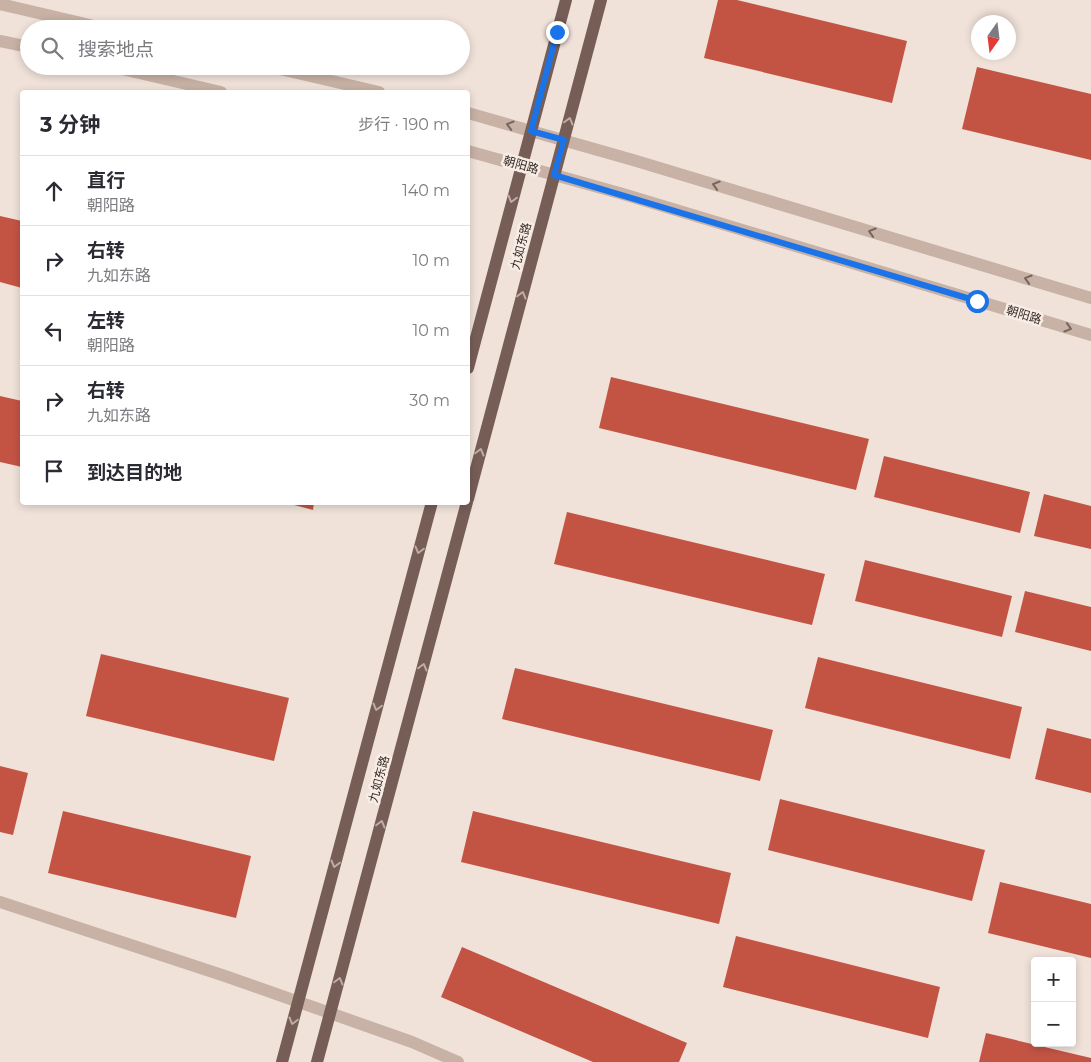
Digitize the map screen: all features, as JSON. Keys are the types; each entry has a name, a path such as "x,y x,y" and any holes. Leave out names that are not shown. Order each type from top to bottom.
{"main road":[{"name":"九如东路","path":"470,360 566,0"},
{"name":"九如东路","path":"470,490 601,0"},
{"name":"九如东路","path":"282,1062 431,505"},
{"name":"九如东路","path":"317,1062 466,505"}],"street":[{"path":"0,4 68,20"},
{"path":"0,41 20,46"},
{"path":"148,75 212,90"},
{"path":"306,75 370,90"},
{"path":"470,115 564,140 1091,298"},
{"name":"朝阳路","path":"470,151 1091,335"},
{"path":"0,902 330,1013 412,1042 458,1062"}],"building":[{"path":"718,0 737,0 907,41 892,103 704,58"},
{"path":"977,67 1091,94 1091,160 962,129"},
{"path":"0,216 20,221 20,287 0,282"},
{"path":"611,377 869,439 856,490 599,428"},
{"path":"0,396 20,401 20,467 0,462"},
{"path":"884,456 1030,492 1020,533 874,497"},
{"path":"1044,494 1091,506 1091,549 1034,536"},
{"path":"294,505 314,505 313,510"},
{"path":"567,512 825,574 812,625 554,564"},
{"path":"865,560 1012,596 1002,637 855,601"},
{"path":"1025,591 1091,607 1091,651 1015,632"},
{"path":"101,654 289,698 274,761 86,716"},
{"path":"818,657 1022,707 1010,759 805,708"},
{"path":"515,668 773,730 760,781 502,719"},
{"path":"1047,728 1091,739 1091,793 1035,779"},
{"path":"0,766 28,773 13,835 0,832"},
{"path":"780,799 985,850 972,901 768,850"},
{"path":"63,811 251,856 236,918 48,873"},
{"path":"473,811 731,873 719,924 461,862"},
{"path":"1000,882 1091,904 1091,958 988,933"},
{"path":"736,936 940,987 928,1038 723,987"},
{"path":"462,947 687,1043 679,1062 593,1062 441,997"},
{"path":"986,1033 1031,1044 1031,1047 1045,1047 1091,1058 1091,1062 979,1062"}],"route":[{"path":"557,32 531,131 564,140 554,175 977,301"}]}
